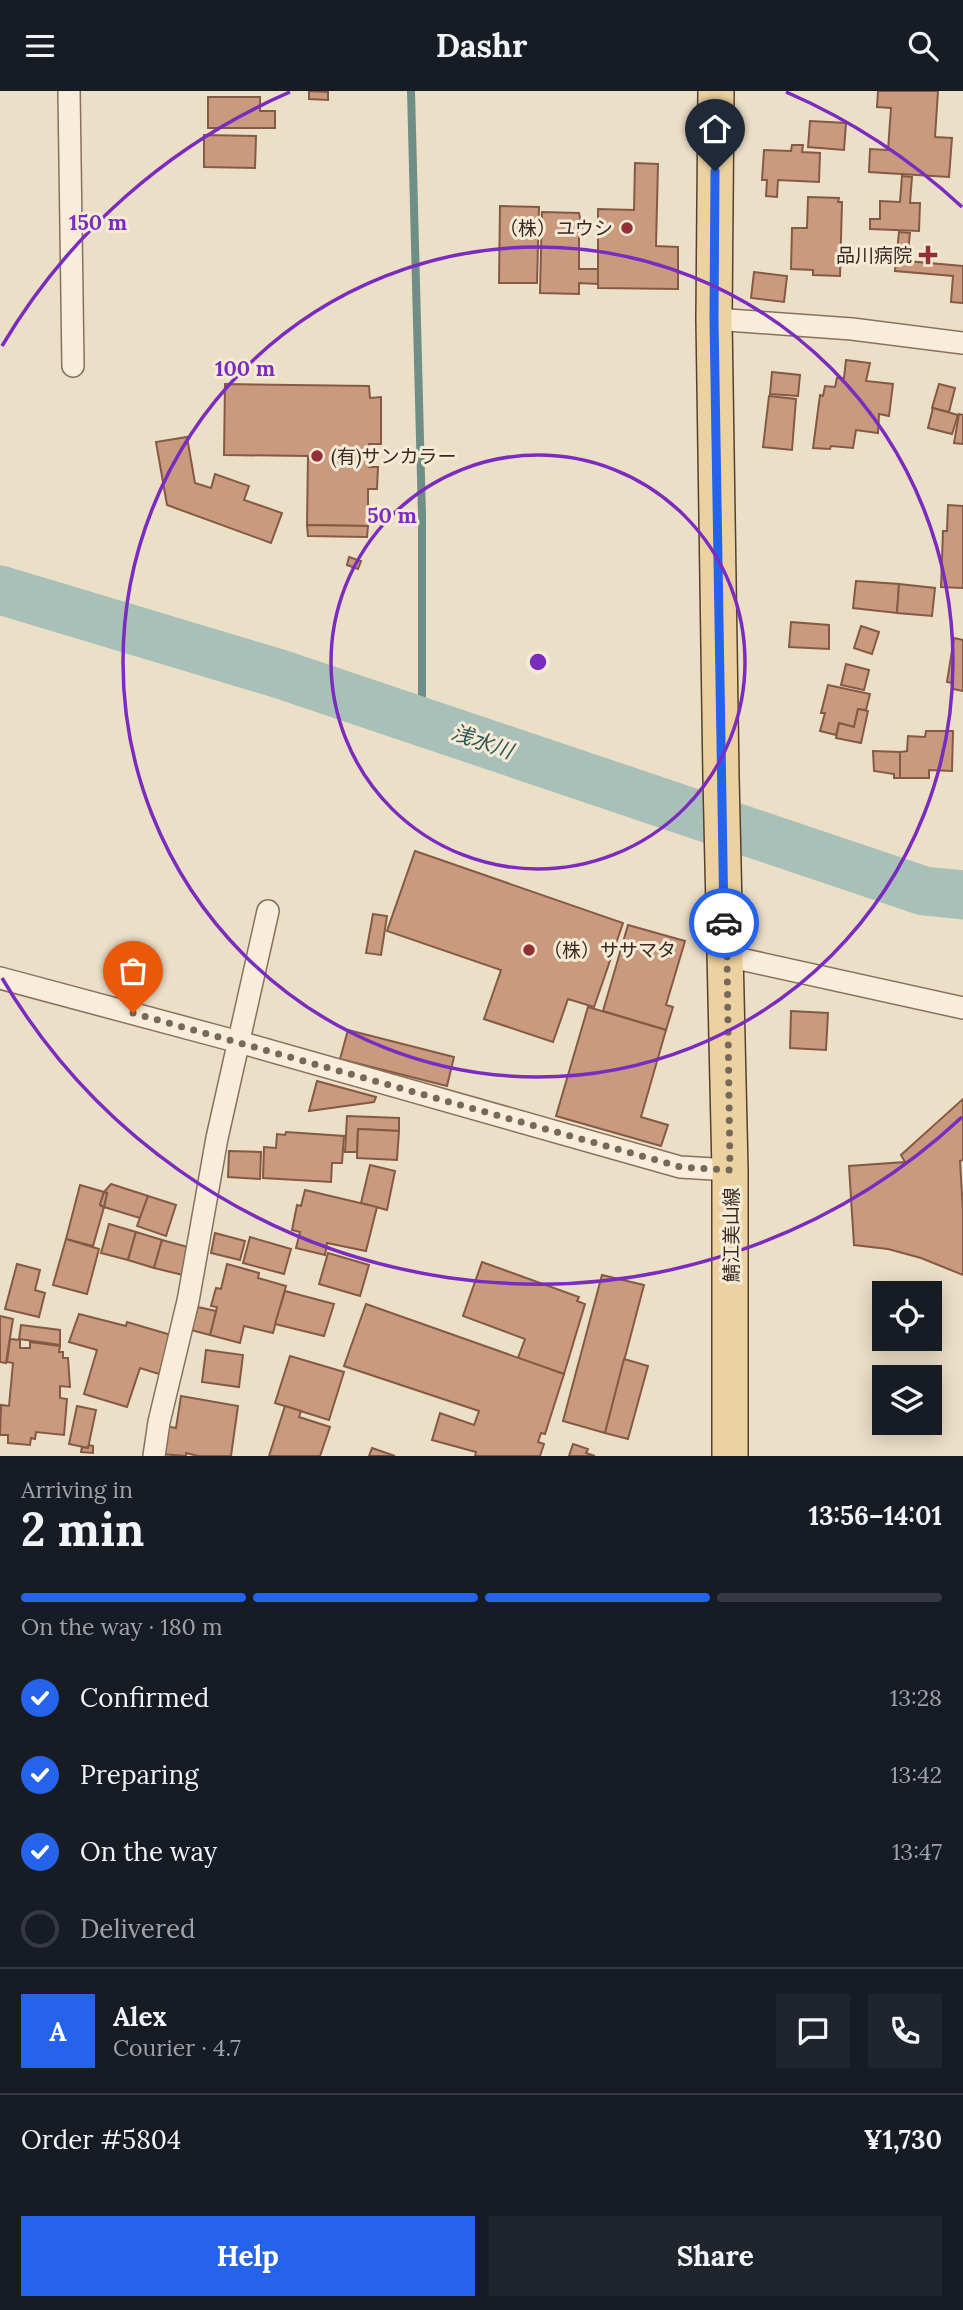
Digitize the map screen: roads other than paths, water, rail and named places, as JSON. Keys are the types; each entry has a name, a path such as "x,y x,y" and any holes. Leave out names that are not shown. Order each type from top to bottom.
{"main road":[{"name":"鯖江美山線","path":"716,91 714,319 730,1170 730,1456"}],"street":[{"path":"69,91 73,366"},
{"path":"714,319 852,329 963,343"},
{"path":"154,1456 159,1422 188,1301 217,1138 268,911"},
{"path":"725,944 963,1008"},
{"path":"0,978 239,1042 681,1167 730,1170"}],"waterway":[{"path":"411,91 422,516 422,722"},
{"name":"浅水川","path":"0,590 280,674 924,891 963,895"}],"place":[{"name":"（株）ユウシ","path":"627,228"},
{"name":"品川病院","path":"928,255"},
{"name":"(有)サンカラー","path":"317,456"},
{"name":"（株）ササマタ","path":"529,950"}]}
